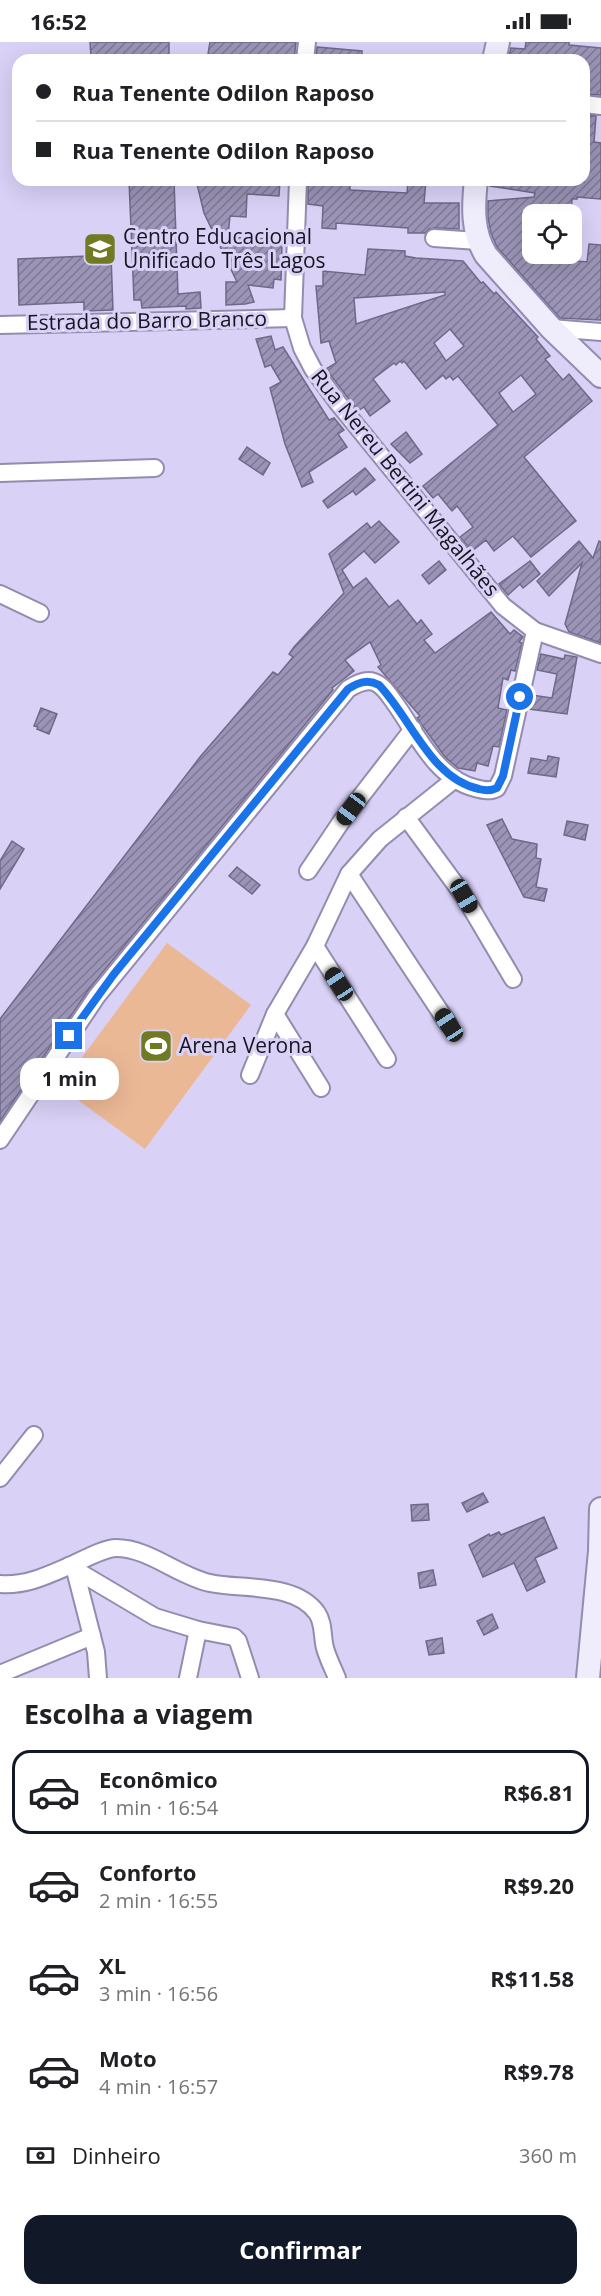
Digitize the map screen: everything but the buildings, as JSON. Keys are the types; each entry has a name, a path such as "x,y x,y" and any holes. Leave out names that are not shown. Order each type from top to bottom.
{"main road":[{"path":"475,186 473,202 478,242 498,270 551,328 601,376"},
{"path":"588,1678 598,1603 601,1509"}],"street":[{"name":"Rua Nereu Bertini Magalhães","path":"298,186 293,318 302,348 313,369 503,606 535,631 601,654"},
{"path":"434,238 478,242"},
{"name":"Estrada do Barro Branco","path":"0,325 293,318"},
{"path":"551,328 601,332"},
{"path":"0,473 155,468"},
{"path":"0,594 40,613"},
{"path":"0,1140 78,1023 114,974 348,689 362,682 373,682 379,685 413,729 430,756 455,779 465,785 488,791 497,788 501,783 535,631"},
{"path":"308,871 341,822 413,729"},
{"path":"250,1075 275,1014 315,946 349,874 380,839 455,779"},
{"path":"406,818 464,896 513,979"},
{"path":"349,874 449,1025"},
{"path":"315,946 387,1059"},
{"path":"275,1014 321,1088"},
{"path":"0,1478 34,1435"},
{"path":"0,1584 14,1585 30,1582 72,1568 113,1548 124,1549 154,1559 194,1579 290,1594 317,1612 322,1624 325,1648 337,1678"},
{"path":"72,1568 155,1617 198,1630 234,1637 238,1641 250,1678"},
{"path":"72,1568 96,1652 98,1678"},
{"path":"188,1678 198,1630"},
{"path":"0,1674 92,1636"}],"shaded area":[{"name":"Arena Verona","path":"167,943 251,1005 145,1149 60,1087"}],"place":[{"name":"Centro Educacional Unificado Três Lagos","path":"100,249"},
{"name":"Arena Verona","path":"156,1046"}],"route":[{"path":"69,1036 114,974 348,689 369,681 379,685 439,765 465,785 488,791 494,790 501,783 520,697"}]}
